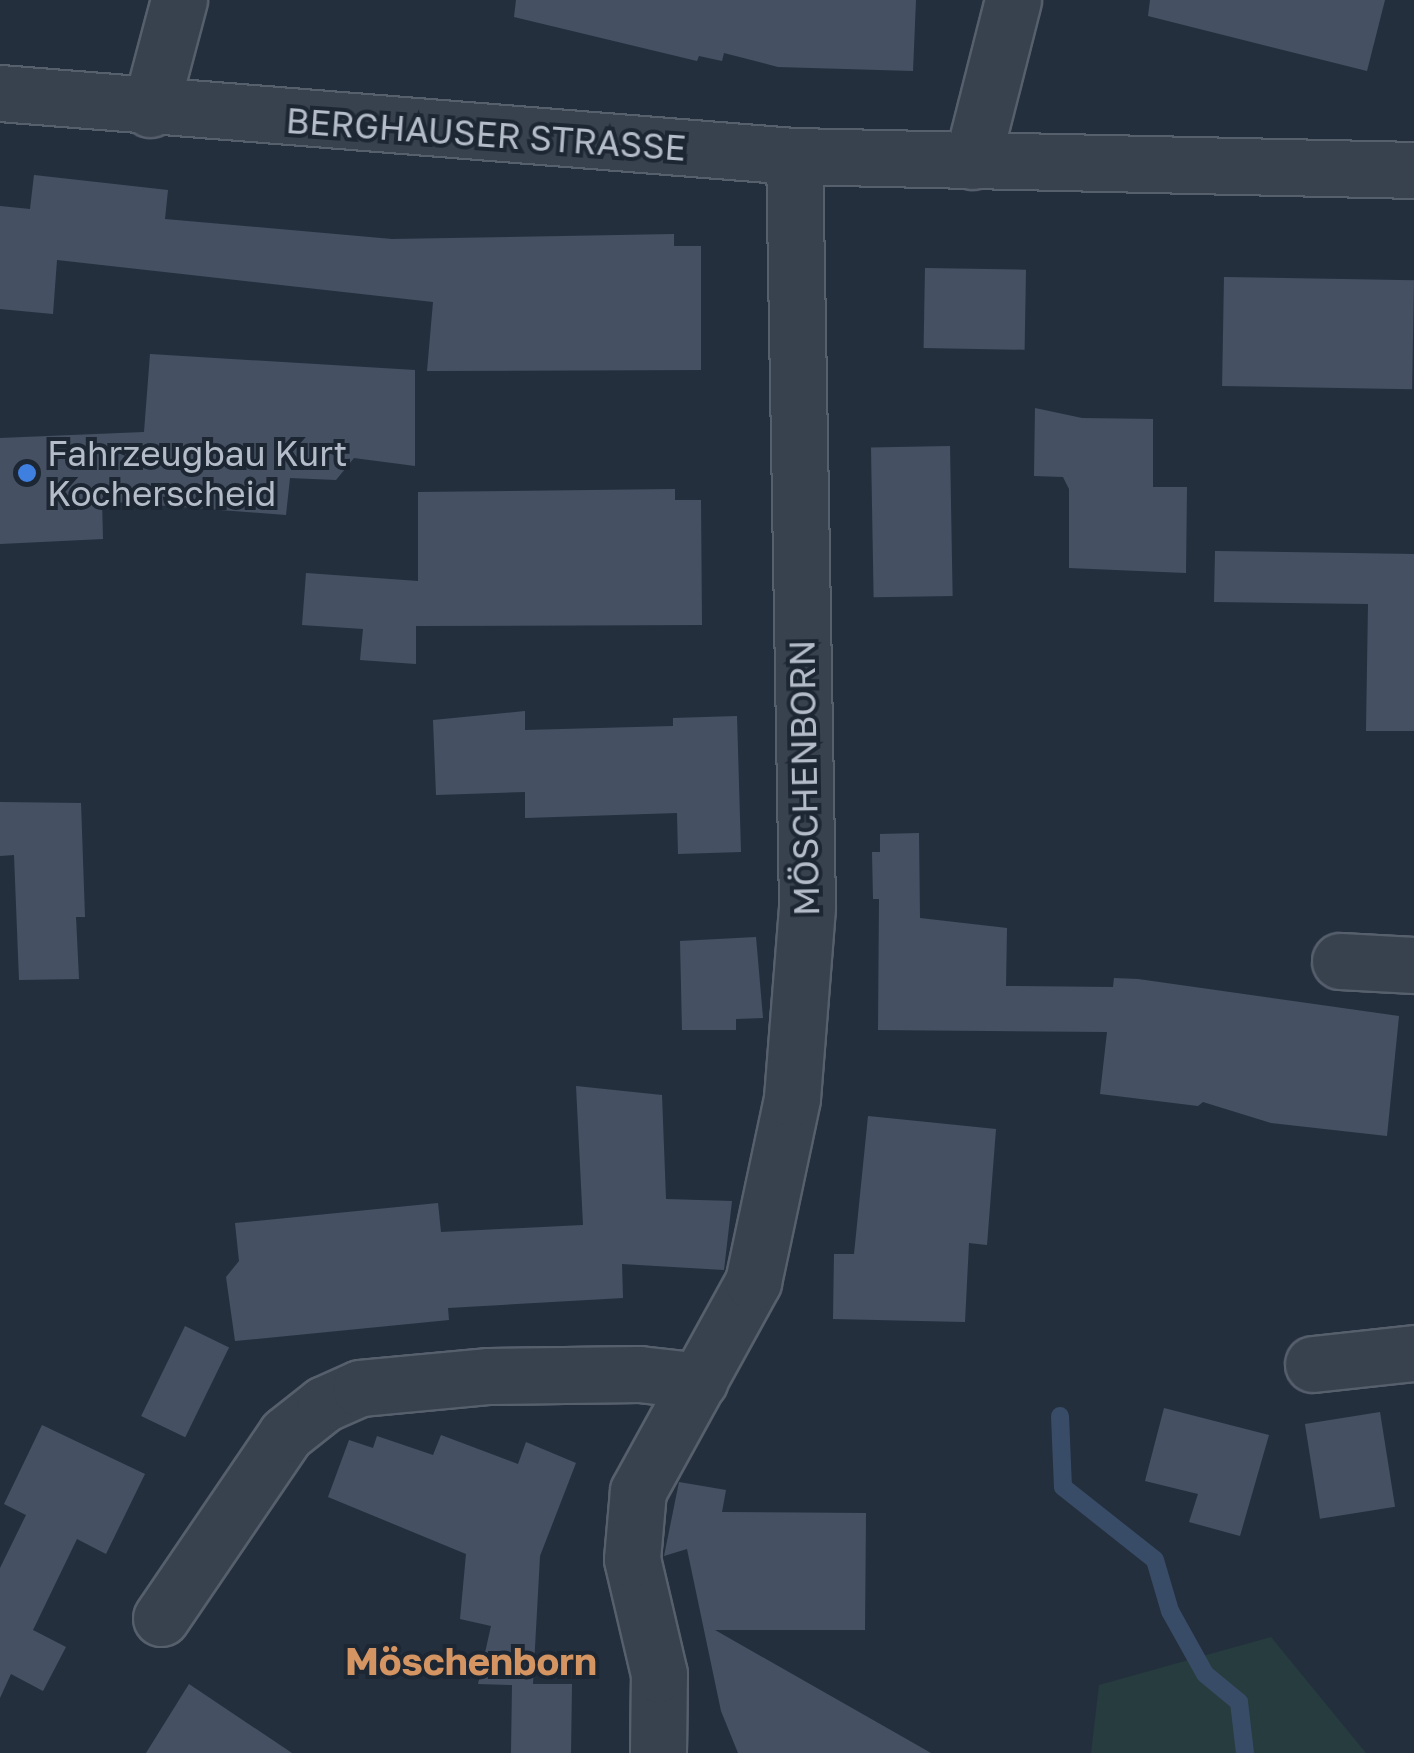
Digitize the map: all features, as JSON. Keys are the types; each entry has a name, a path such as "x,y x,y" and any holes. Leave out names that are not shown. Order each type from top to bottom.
{"street":[{"path":"150,109 179,0"},
{"path":"972,162 1013,0"},
{"name":"BERGHAUSER STRASSE","path":"0,94 150,109 794,156 1414,170"},
{"name":"MÖSCHENBORN","path":"658,1753 658,1674 632,1559 638,1491 668,1427 700,1381 752,1282 792,1098 808,906 794,156"},
{"path":"1340,961 1414,965"},
{"path":"1313,1364 1414,1352"},
{"path":"160,1618 286,1434 324,1404 360,1388 489,1376 639,1374 700,1381"}],"green space":[{"path":"1271,1637 1366,1753 1091,1753 1099,1685"}],"building":[{"path":"516,0 916,0 913,71 778,67 724,53 722,61 699,56 697,61 514,17"},
{"path":"1150,0 1385,0 1367,71 1148,16"},
{"path":"34,175 168,190 165,219 392,239 674,234 674,246 701,246 701,370 427,371 433,302 57,260 53,314 0,309 0,206 30,209"},
{"path":"925,268 1026,270 1025,350 924,348"},
{"path":"1224,277 1414,280 1412,389 1222,386"},
{"path":"150,354 415,370 415,466 354,458 336,480 290,478 286,515 102,501 103,539 0,544 0,438 144,432"},
{"path":"1035,408 1082,418 1153,419 1153,487 1187,487 1186,573 1069,568 1069,489 1063,477 1034,476"},
{"path":"950,446 953,596 874,597 871,447"},
{"path":"675,489 675,500 701,500 702,625 416,626 416,664 360,660 363,629 302,625 306,573 418,581 418,492"},
{"path":"1215,551 1414,554 1414,731 1366,731 1368,604 1214,602"},
{"path":"525,711 525,730 673,726 673,718 737,716 741,852 678,854 677,813 525,818 525,792 436,795 433,720"},
{"path":"0,802 81,803 85,917 76,917 79,979 19,980 14,855 0,856"},
{"path":"919,833 920,918 1007,928 1006,986 1113,987 1114,978 1138,979 1399,1016 1387,1136 1271,1123 1203,1102 1198,1106 1100,1094 1107,1032 878,1030 879,899 873,899 872,852 880,852 880,834"},
{"path":"756,937 763,1018 736,1019 736,1030 682,1030 680,941"},
{"path":"576,1086 662,1095 666,1199 732,1201 724,1270 622,1264 623,1298 448,1308 449,1320 235,1341 226,1277 239,1261 235,1223 438,1203 441,1232 583,1225"},
{"path":"868,1116 996,1129 987,1245 969,1243 965,1322 833,1319 834,1254 854,1254"},
{"path":"185,1326 229,1347 185,1437 141,1416"},
{"path":"1164,1408 1269,1435 1240,1536 1189,1522 1198,1494 1145,1481"},
{"path":"1380,1412 1395,1507 1320,1519 1305,1424"},
{"path":"42,1425 145,1474 106,1554 77,1539 33,1630 66,1647 43,1691 11,1674 0,1698 0,1568 26,1515 4,1504"},
{"path":"441,1435 518,1464 526,1442 576,1463 540,1556 533,1684 572,1684 571,1753 511,1753 512,1685 478,1684 491,1626 460,1619 466,1554 328,1497 349,1440 373,1448 377,1436 433,1455"},
{"path":"679,1482 726,1490 722,1512 866,1513 865,1630 715,1630 931,1753 738,1753 721,1711 687,1549 664,1556"},
{"path":"189,1684 292,1753 146,1753"}],"waterway":[{"path":"1060,1416 1063,1487 1155,1560 1170,1611 1205,1674 1239,1702 1245,1753"}],"place":[{"name":"Fahrzeugbau Kurt Kocherscheid","path":"27,473"}],"district":[{"name":"Möschenborn","path":"471,1661"}]}
